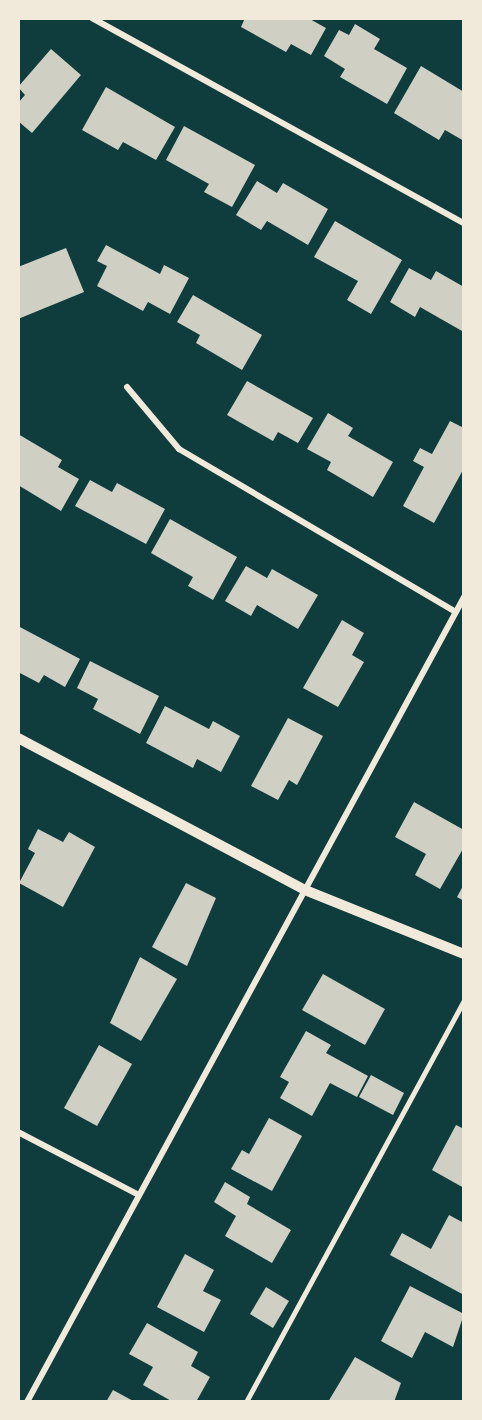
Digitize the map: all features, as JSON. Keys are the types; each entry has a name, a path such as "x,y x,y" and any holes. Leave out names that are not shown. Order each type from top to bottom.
{"street":[{"path":"92,18 464,223"},
{"path":"127,387 179,449 456,612"},
{"path":"27,1402 464,597"},
{"path":"18,738 305,890 464,954"},
{"path":"18,1131 139,1195"}],"lane":[{"path":"246,1402 464,1000"}],"building":[{"path":"245,18 308,18 326,28 311,55 291,44 286,52 241,27"},
{"path":"355,24 380,39 374,49 407,68 387,104 340,77 345,69 324,56 339,30 349,35"},
{"path":"51,49 81,75 32,133 18,121 18,103 25,95 18,87"},
{"path":"421,66 464,92 464,141 445,130 439,140 394,113"},
{"path":"106,87 175,127 156,160 123,142 118,150 82,130"},
{"path":"184,126 255,165 232,207 204,192 209,184 166,160"},
{"path":"257,181 277,193 283,183 328,209 308,245 267,221 261,230 236,215"},
{"path":"335,221 402,260 371,314 347,300 358,281 314,257"},
{"path":"106,245 160,274 164,265 189,278 170,314 148,302 143,311 97,286 107,266 97,261"},
{"path":"66,248 84,292 18,319 18,267"},
{"path":"409,268 431,280 436,271 464,287 462,331 420,307 415,317 390,302"},
{"path":"193,295 262,335 242,370 196,343 200,335 177,322"},
{"path":"247,381 313,418 298,443 278,432 273,441 227,415"},
{"path":"328,413 353,428 348,436 393,462 373,497 327,470 331,462 307,449"},
{"path":"450,421 464,428 464,468 434,523 403,506 424,467 413,461 420,448 432,454"},
{"path":"18,434 62,460 58,467 79,479 61,511 18,485"},
{"path":"90,480 112,492 117,483 165,509 146,544 75,506"},
{"path":"170,519 237,557 213,600 188,586 193,577 151,553"},
{"path":"246,566 267,578 272,569 318,595 298,629 257,605 251,616 225,601"},
{"path":"342,620 364,633 352,655 364,662 338,707 303,688"},
{"path":"18,626 80,659 65,687 44,675 39,683 18,672"},
{"path":"90,661 159,696 140,734 93,709 98,699 77,688"},
{"path":"165,706 209,729 213,721 240,736 221,772 197,759 193,768 146,743"},
{"path":"288,718 323,736 297,785 289,780 278,800 251,786"},
{"path":"414,802 464,830 464,847 440,889 415,875 426,854 395,837"},
{"path":"38,829 63,842 69,832 95,847 63,907 19,883 35,853 28,849"},
{"path":"186,883 216,898 187,966 152,947"},
{"path":"464,884 464,901 457,897"},
{"path":"140,957 177,979 141,1041 110,1023"},
{"path":"323,974 385,1009 365,1045 302,1010"},
{"path":"306,1031 331,1045 326,1053 368,1076 357,1097 330,1083 312,1116 280,1098 289,1082 280,1077"},
{"path":"99,1045 132,1064 97,1126 64,1108"},
{"path":"371,1075 404,1093 393,1115 359,1097"},
{"path":"269,1118 302,1136 272,1191 231,1169 242,1150 249,1154"},
{"path":"456,1125 464,1129 464,1188 432,1170"},
{"path":"225,1182 250,1197 247,1204 291,1230 272,1263 225,1236 236,1216 214,1202"},
{"path":"449,1215 464,1223 464,1295 390,1255 402,1233 431,1249"},
{"path":"185,1254 214,1270 203,1291 221,1300 204,1332 157,1307"},
{"path":"410,1286 464,1314 453,1347 425,1332 412,1358 381,1341"},
{"path":"266,1287 289,1301 273,1328 250,1314"},
{"path":"147,1323 198,1352 191,1366 210,1377 196,1402 173,1402 143,1385 153,1367 129,1354"},
{"path":"355,1357 401,1383 394,1402 328,1402"},
{"path":"113,1390 135,1402 106,1402"}]}
